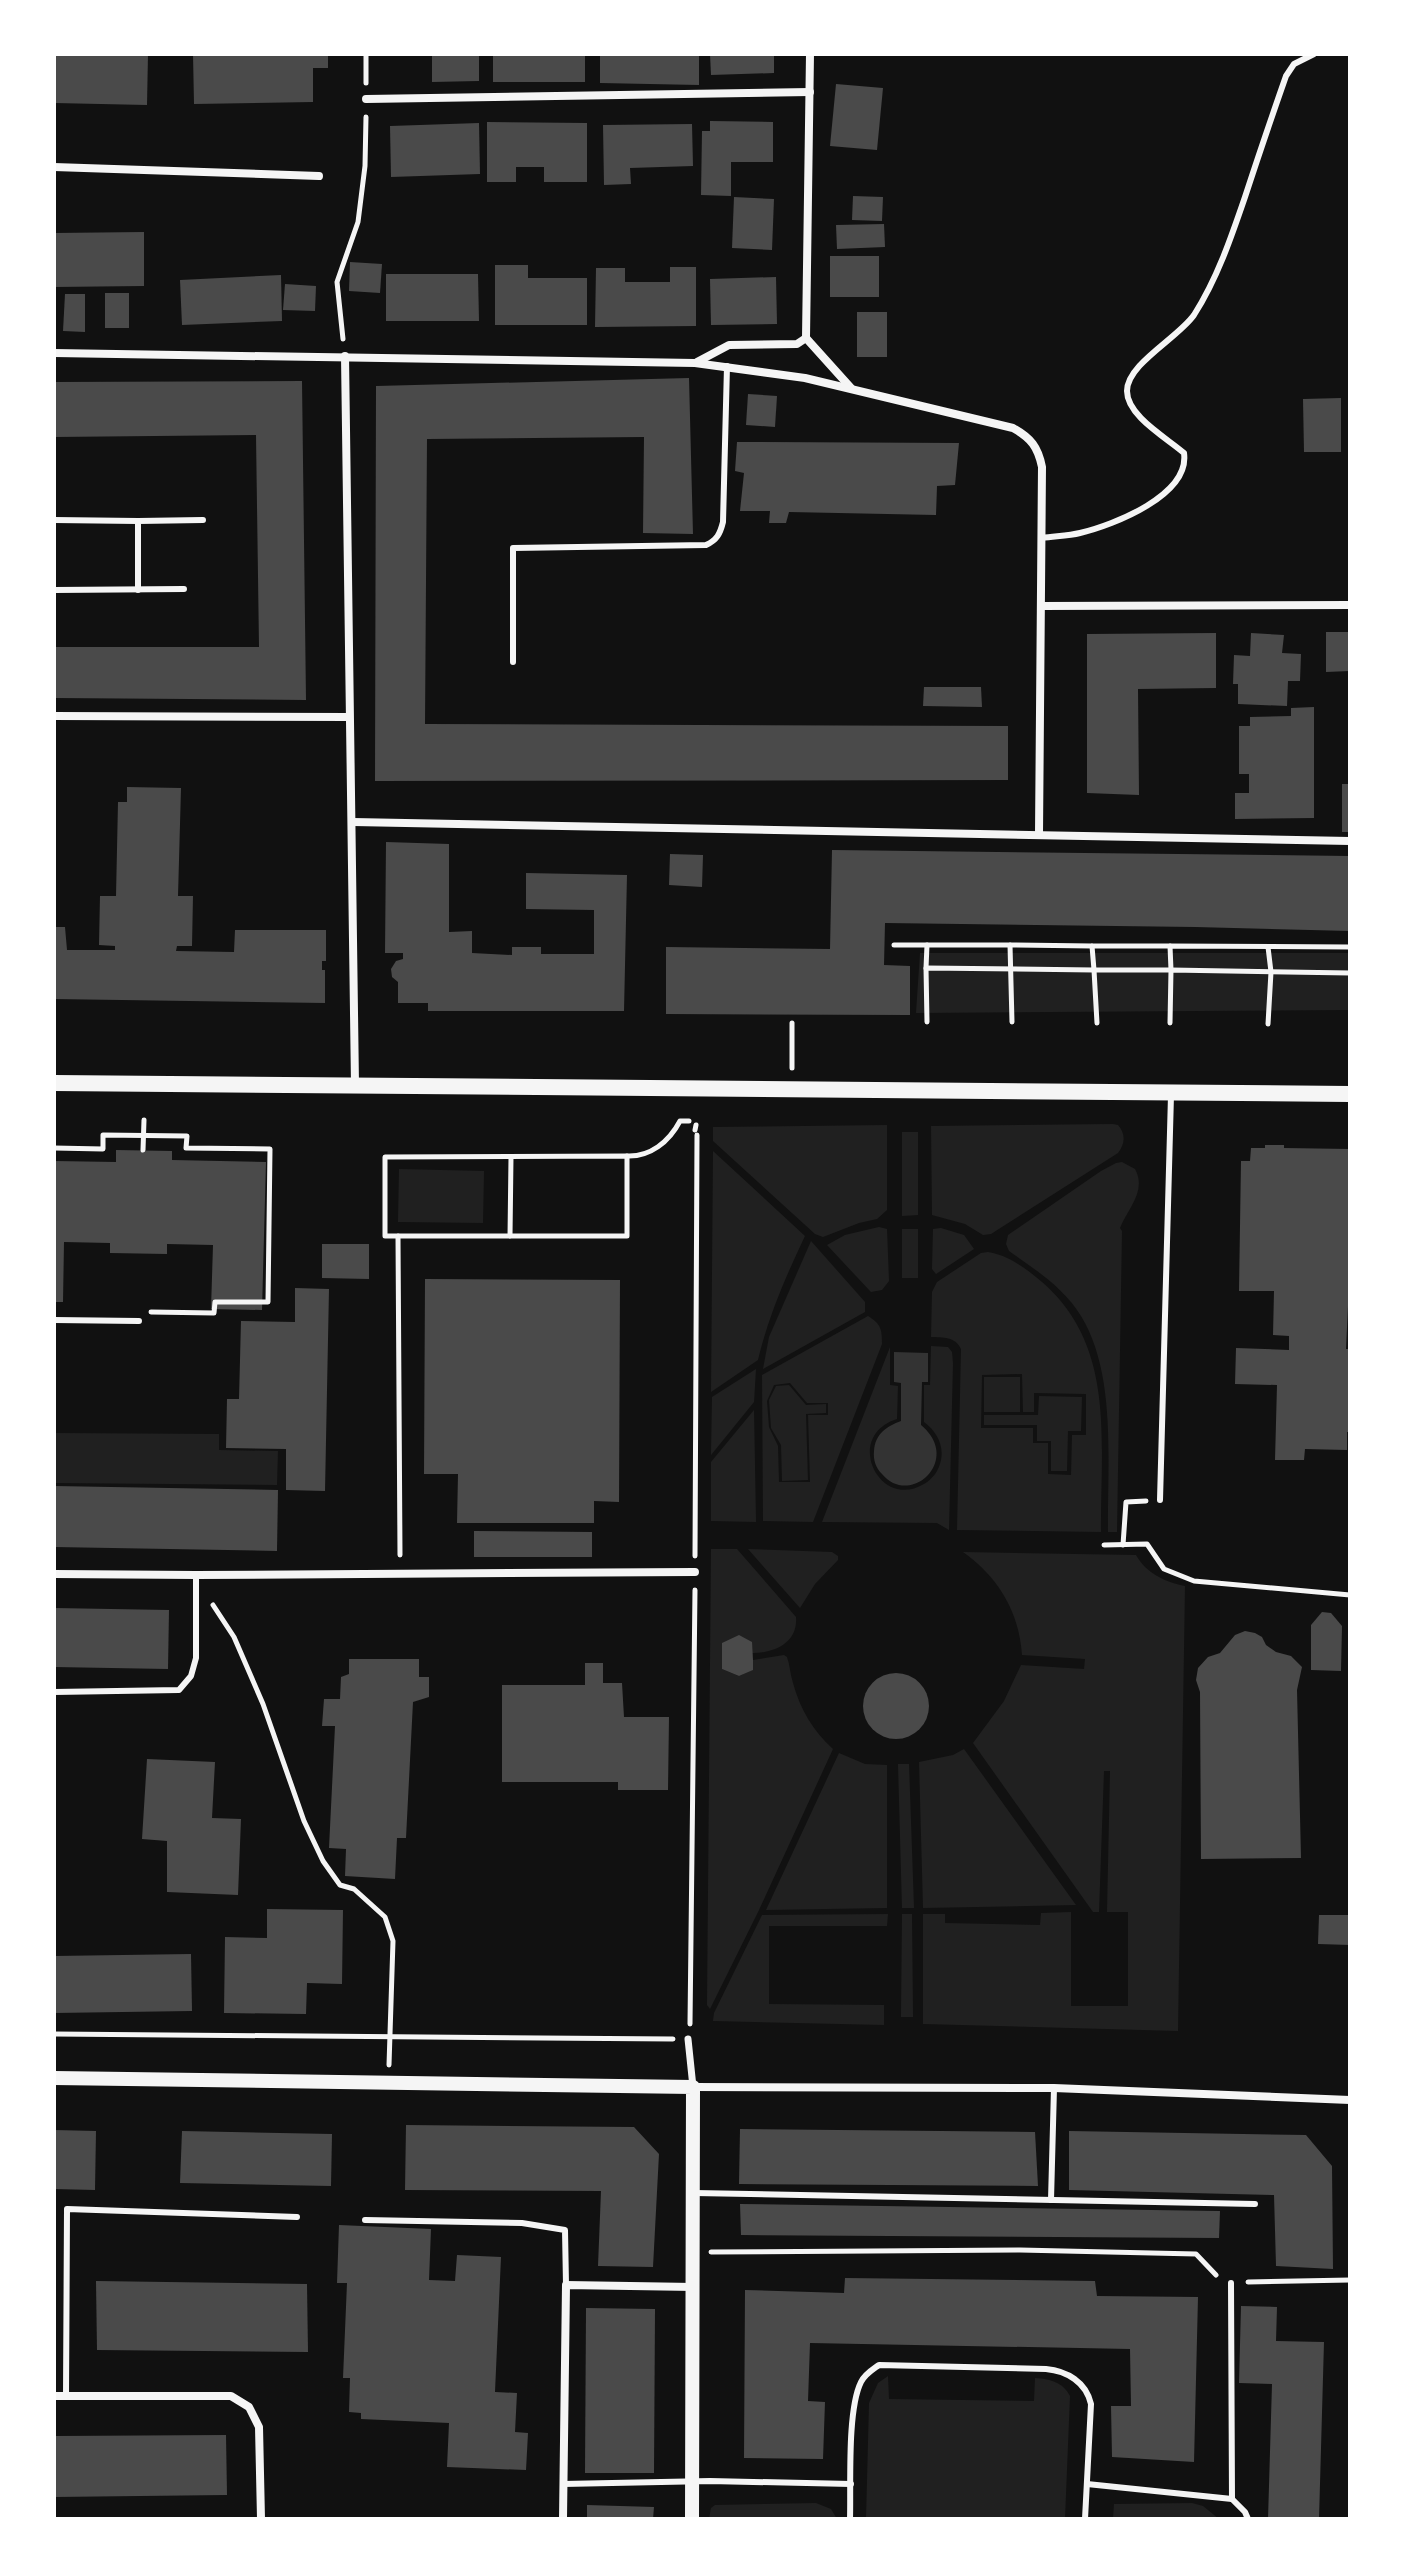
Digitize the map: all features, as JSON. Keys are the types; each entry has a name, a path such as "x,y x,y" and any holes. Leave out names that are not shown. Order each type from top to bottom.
{"main road":[{"path":"54,1083 1350,1094"}],"street":[{"path":"810,54 806,338 852,389"},
{"path":"366,99 810,92"},
{"path":"54,167 319,176"},
{"path":"695,363 729,345 797,344 806,338"},
{"path":"54,353 695,363 805,378 1013,428 1029,437 1039,450 1042,467 1039,834"},
{"path":"345,356 355,1085"},
{"path":"1041,606 1350,605"},
{"path":"54,716 348,717"},
{"path":"353,822 1350,841"},
{"path":"54,1574 695,1572"},
{"path":"688,2039 693,2087 694,2193 692,2519"},
{"path":"54,2078 693,2087 1054,2088 1350,2100"},
{"path":"563,2519 566,2285 694,2287"},
{"path":"54,2396 231,2396 249,2407 259,2427 261,2519"}],"lane":[{"path":"1042,538 1079,533 1110,523 1167,491 1180,477 1185,463 1184,453 1145,422 1132,407 1127,390 1129,380 1145,360 1186,327 1206,296 1228,245 1286,76 1294,64 1314,54"},
{"path":"513,662 513,548 706,545 714,542 723,522 727,366"},
{"path":"54,520 203,520"},
{"path":"138,521 138,590"},
{"path":"54,590 184,589"},
{"path":"1160,1500 1171,1093"},
{"path":"54,1320 139,1321"},
{"path":"54,1692 179,1690 191,1676 196,1658 196,1575"},
{"path":"1051,2200 1054,2088"},
{"path":"694,2193 1255,2204"},
{"path":"66,2396 67,2209 297,2217"},
{"path":"365,2220 522,2223 565,2230 566,2285"},
{"path":"1231,2283 1232,2499"},
{"path":"850,2519 854,2404 862,2380 879,2365 1046,2369 1072,2377 1088,2393 1091,2404 1085,2519"},
{"path":"563,2484 693,2481 851,2484"},
{"path":"1087,2484 1232,2499 1248,2519"}],"path":[{"path":"345,356 337,282 358,222 365,166 366,54"},
{"path":"894,945 1350,947"},
{"path":"927,945 927,1022"},
{"path":"1010,945 1012,1022"},
{"path":"1092,946 1097,1023"},
{"path":"1170,946 1170,1023"},
{"path":"1268,947 1271,972 1268,1024"},
{"path":"926,968 1350,973"},
{"path":"143,1150 144,1120"},
{"path":"627,1156 627,1236 385,1236 385,1157 645,1154 668,1138 680,1121 689,1121"},
{"path":"54,1148 103,1149 103,1135 143,1135 187,1136 186,1148 270,1149 268,1302 215,1302 214,1313 141,1312"},
{"path":"510,1236 511,1157"},
{"path":"392,1556 400,1556 398,1236"},
{"path":"1123,1545 1126,1502 1160,1500"},
{"path":"1104,1545 1147,1544 1164,1569 1194,1581 1350,1595"},
{"path":"196,1575 234,1637 323,1861 340,1885 354,1889 385,1917 393,1941 388,2082"},
{"path":"54,2034 688,2039"},
{"path":"694,2250 1020,2250 1196,2254 1216,2275 1231,2283 1350,2280"}],"shaded area":[{"path":"920,953 1350,953 1350,1010 916,1013"},
{"path":"1113,1124 1121,1128 1123,1135 1118,1153 991,1234 983,1235 965,1224 932,1215 931,1126"},
{"path":"887,1125 887,1210 877,1219 823,1237 815,1234 713,1141 713,1127"},
{"path":"902,1132 918,1132 918,1215 902,1216"},
{"path":"713,1151 805,1236 778,1297 758,1360 711,1392"},
{"path":"1122,1162 1135,1169 1139,1185 1120,1228 1117,1532 1108,1532 1108,1421 1100,1365 1092,1339 1081,1316 1066,1297 1049,1280 1009,1251 1006,1244 1008,1235 1101,1171"},
{"path":"399,1169 484,1171 483,1223 398,1222"},
{"path":"879,1227 887,1229 889,1281 882,1290 871,1292 827,1245 845,1235"},
{"path":"941,1228 964,1235 974,1249 936,1274 932,1269 933,1229"},
{"path":"902,1229 918,1229 918,1278 902,1278"},
{"path":"811,1241 865,1302 865,1312 763,1369 769,1337"},
{"path":"981,1253 1003,1256 1036,1277 1066,1308 1083,1336 1099,1398 1102,1431 1101,1532 957,1530 961,1349 952,1340 931,1337 932,1292 937,1282","holes":["1022,1374 1023,1412 1034,1412 1034,1393 1086,1394 1086,1435 1072,1435 1071,1475 1048,1474 1048,1443 1033,1443 1033,1428 981,1428 982,1375"]},
{"path":"868,1316 880,1327 882,1344 813,1522 763,1521 762,1375","holes":["790,1383 807,1403 828,1403 828,1415 808,1415 810,1482 779,1482 778,1446 769,1427 767,1401 774,1385"]},
{"path":"931,1346 948,1347 952,1352 949,1530 937,1523 822,1522 890,1347 890,1385 898,1386 897,1419 881,1428 872,1440 870,1454 873,1468 881,1480 893,1488 908,1490 924,1484 937,1471 942,1454 940,1443 924,1422 924,1385 930,1385"},
{"path":"894,1352 928,1353 928,1382 922,1382 921,1425 933,1439 937,1452 928,1475 918,1483 906,1486 893,1483 882,1474 874,1458 879,1435 901,1421 901,1383 894,1382"},
{"path":"756,1369 754,1402 711,1455 712,1397"},
{"path":"984,1377 1020,1377 1020,1412 984,1412"},
{"path":"789,1385 806,1405 826,1404 826,1413 806,1414 808,1480 782,1481 781,1445 771,1428 769,1400 776,1386"},
{"path":"1039,1396 1082,1397 1081,1431 1068,1431 1067,1471 1051,1471 1051,1441 1037,1441 1037,1425 984,1425 984,1415 1038,1415"},
{"path":"754,1410 756,1522 711,1521 711,1462"},
{"path":"54,1433 219,1434 219,1450 278,1451 277,1485 54,1483"},
{"path":"711,1549 737,1549 796,1617 796,1626 789,1639 770,1651 749,1653 722,1643 722,1669 739,1676 752,1670 753,1660 787,1657 803,1711 833,1749 710,2009 707,2005"},
{"path":"748,1549 832,1552 838,1560 815,1584 800,1608"},
{"path":"963,1552 1136,1555 1157,1576 1185,1586 1178,2031 923,2024 923,1914 945,1914 945,1923 1040,1925 1041,1913 1071,1912 1071,2006 1128,2006 1128,1912 1107,1912 1110,1771 1104,1771 1099,1912 1093,1912 973,1743 1004,1701 1021,1665 1084,1669 1085,1659 1022,1655 1016,1624 1004,1596 987,1572"},
{"path":"964,1749 1076,1905 923,1908 919,1762 953,1755"},
{"path":"839,1753 865,1764 887,1765 887,1908 766,1910"},
{"path":"898,1764 909,1764 914,1908 902,1908"},
{"path":"888,1914 887,1926 769,1926 769,2004 884,2005 884,2025 713,2021 714,2013 762,1915"},
{"path":"902,1914 912,1914 913,2017 901,2017"},
{"path":"888,2376 889,2399 1034,2401 1035,2378 1051,2380 1064,2387 1070,2396 1065,2519 866,2519 869,2403 878,2383"},
{"path":"816,2503 831,2509 837,2519 709,2519 711,2508 715,2505"},
{"path":"1192,2503 1203,2506 1219,2519 1113,2519 1114,2504"}],"building":[{"path":"54,54 148,54 147,105 54,103"},
{"path":"193,54 328,54 328,68 313,68 313,102 194,104"},
{"path":"432,54 479,54 479,81 432,82"},
{"path":"493,54 585,54 585,82 493,82"},
{"path":"600,54 699,54 699,85 600,83"},
{"path":"710,54 774,54 774,73 711,75"},
{"path":"836,84 883,88 877,150 830,146"},
{"path":"710,121 773,122 773,162 731,162 731,196 701,195 702,131 710,131"},
{"path":"487,122 587,123 587,182 544,182 544,167 516,167 516,182 487,182"},
{"path":"479,123 480,174 391,177 390,126"},
{"path":"692,124 693,166 630,168 631,184 604,185 603,125"},
{"path":"853,196 883,197 882,221 852,220"},
{"path":"734,197 774,199 772,250 732,248"},
{"path":"884,224 885,247 837,249 836,225"},
{"path":"144,232 144,286 54,287 54,233"},
{"path":"830,256 879,256 879,297 830,297"},
{"path":"350,262 382,264 380,293 349,291"},
{"path":"495,265 528,265 528,278 587,278 587,325 495,325"},
{"path":"670,267 696,267 696,326 595,327 596,268 625,268 625,282 670,282"},
{"path":"386,274 478,274 479,321 386,321"},
{"path":"281,275 282,321 182,325 180,280"},
{"path":"776,277 777,324 711,325 710,279"},
{"path":"285,284 316,286 315,311 283,310"},
{"path":"105,293 129,293 129,328 105,328"},
{"path":"65,294 85,294 85,332 63,331"},
{"path":"857,312 887,312 887,357 857,357"},
{"path":"689,378 693,534 643,533 644,437 427,439 425,724 1008,726 1008,780 375,781 376,386"},
{"path":"302,381 306,700 54,698 54,647 259,647 256,435 54,437 54,382"},
{"path":"748,394 777,396 775,427 746,425"},
{"path":"1341,398 1341,452 1304,452 1303,399"},
{"path":"737,442 959,443 955,485 937,486 936,515 789,512 786,523 769,523 770,511 740,511 744,473 735,471"},
{"path":"1326,632 1350,632 1350,671 1326,672"},
{"path":"1216,633 1216,688 1138,689 1139,795 1087,793 1087,634"},
{"path":"1251,633 1284,635 1282,653 1301,654 1300,681 1288,681 1287,706 1238,704 1238,684 1233,684 1234,655 1250,656"},
{"path":"924,687 981,687 982,707 923,706"},
{"path":"1314,707 1314,818 1235,819 1235,793 1249,793 1249,774 1239,774 1239,726 1250,726 1250,717 1291,716 1291,708"},
{"path":"1342,784 1350,784 1350,832 1342,832"},
{"path":"127,787 181,788 178,896 193,896 192,946 177,946 176,951 234,952 235,930 326,930 326,961 322,961 325,1003 54,999 54,927 65,927 67,950 115,950 115,946 99,945 100,896 116,896 118,802 127,802"},
{"path":"386,842 449,844 449,932 472,931 472,953 512,955 512,947 541,947 541,954 594,954 594,910 526,909 526,873 627,875 624,1011 428,1011 428,1003 398,1003 398,982 392,977 391,969 396,961 403,959 403,953 385,953"},
{"path":"832,850 1350,856 1350,931 885,923 884,965 910,966 910,1015 666,1014 666,947 830,949"},
{"path":"670,854 703,855 702,887 669,885"},
{"path":"1265,1145 1350,1149 1350,1306 1346,1349 1350,1349 1350,1432 1347,1432 1347,1450 1305,1449 1304,1460 1275,1460 1277,1385 1235,1384 1236,1348 1289,1350 1289,1336 1273,1335 1274,1291 1239,1291 1241,1161 1250,1161 1251,1148 1265,1148"},
{"path":"116,1150 172,1151 172,1160 266,1162 262,1310 211,1309 213,1245 167,1244 167,1254 110,1253 110,1243 64,1242 63,1302 54,1302 54,1161 116,1162"},
{"path":"322,1244 369,1244 369,1279 322,1278"},
{"path":"425,1279 620,1280 619,1502 594,1501 594,1523 457,1523 458,1474 424,1474"},
{"path":"295,1288 329,1289 325,1491 286,1490 286,1449 226,1448 227,1399 239,1399 241,1321 295,1322"},
{"path":"54,1486 278,1490 277,1551 54,1547"},
{"path":"474,1531 592,1532 592,1557 474,1557"},
{"path":"54,1608 169,1610 168,1669 54,1667"},
{"path":"1322,1612 1331,1613 1342,1626 1341,1671 1311,1670 1311,1625"},
{"path":"1245,1631 1262,1637 1266,1645 1291,1656 1302,1667 1297,1690 1301,1858 1201,1859 1198,1668 1208,1657 1220,1653 1235,1635"},
{"path":"739,1635 752,1642 753,1670 739,1676 722,1669 722,1643"},
{"path":"349,1659 419,1659 419,1677 429,1677 429,1697 413,1702 406,1838 397,1838 395,1879 345,1876 346,1849 329,1848 335,1726 322,1726 324,1699 340,1699 341,1677 349,1674"},
{"path":"585,1663 603,1663 603,1683 622,1683 624,1717 669,1717 668,1790 618,1790 618,1782 502,1782 502,1685 585,1685"},
{"path":"896,1673 909,1676 919,1683 926,1693 929,1706 926,1719 919,1729 909,1736 896,1739 883,1736 873,1729 866,1719 863,1706 866,1693 873,1683 883,1676"},
{"path":"147,1759 215,1762 212,1818 241,1819 238,1895 167,1892 167,1841 142,1839"},
{"path":"267,1909 343,1910 342,1984 307,1983 306,2014 224,2013 225,1937 267,1938"},
{"path":"1319,1915 1350,1915 1350,1945 1318,1944"},
{"path":"191,1954 192,2011 54,2013 54,1956"},
{"path":"406,2125 634,2127 659,2154 653,2267 598,2266 601,2191 405,2190"},
{"path":"740,2129 1035,2132 1038,2186 739,2184"},
{"path":"54,2130 96,2131 95,2190 54,2189"},
{"path":"182,2131 332,2134 331,2186 180,2183"},
{"path":"1069,2131 1306,2135 1332,2166 1333,2269 1276,2266 1274,2195 1069,2190"},
{"path":"740,2204 1220,2211 1219,2238 741,2235"},
{"path":"339,2225 431,2229 429,2280 455,2281 457,2255 501,2257 495,2392 517,2393 515,2432 528,2433 526,2470 447,2467 449,2423 361,2419 361,2413 349,2412 350,2378 343,2378 347,2283 337,2283"},
{"path":"845,2278 1095,2281 1097,2296 1198,2297 1194,2462 1112,2457 1111,2406 1131,2406 1130,2349 810,2343 808,2401 825,2402 823,2459 744,2458 745,2290 844,2293"},
{"path":"96,2281 307,2284 308,2352 97,2350"},
{"path":"1241,2306 1277,2307 1276,2341 1324,2342 1319,2519 1268,2519 1272,2384 1239,2383"},
{"path":"586,2308 655,2309 654,2473 585,2473"},
{"path":"226,2435 227,2495 54,2497 54,2436"},
{"path":"587,2505 654,2507 653,2519 587,2519"}]}
